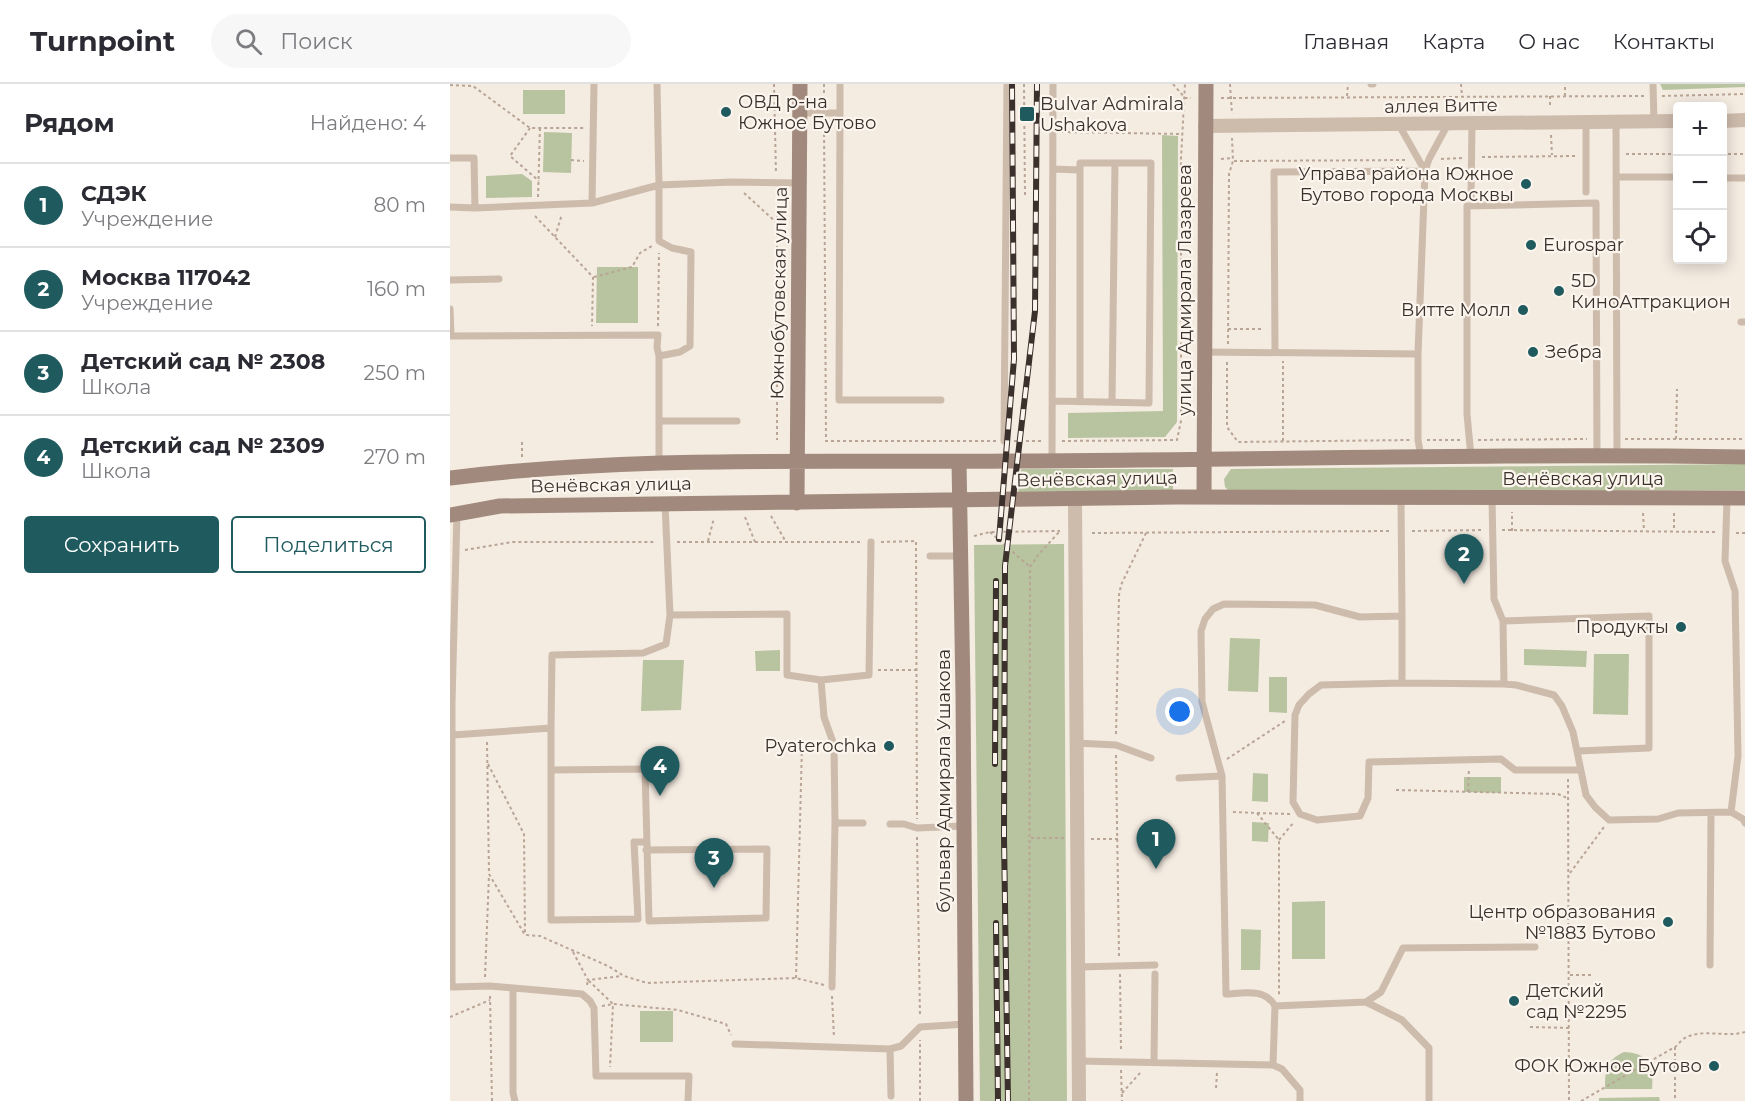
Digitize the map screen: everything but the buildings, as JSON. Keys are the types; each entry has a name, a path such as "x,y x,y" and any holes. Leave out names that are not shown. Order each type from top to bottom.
{"main road":[{"name":"Южнобутовская улица","path":"797,503 800,84"},
{"name":"улица Адмирала Лазарева","path":"1204,497 1206,91"},
{"name":"Венёвская улица","path":"450,478 523,469 659,462 1745,457"},
{"name":"бульвар Адмирала Ушакова","path":"959,462 966,1101"},
{"name":"Венёвская улица","path":"453,514 500,506 960,500 1204,497 1745,498"}],"street":[{"path":"1727,121 1745,120"},
{"name":"аллея Витте","path":"1205,126 1673,121"},
{"path":"1075,499 1079,1101"}],"lane":[{"path":"592,203 594,84"},
{"path":"657,84 659,241 672,248 691,252 690,346 680,352 659,356"},
{"path":"840,84 839,400 941,400"},
{"path":"1004,441 1007,84"},
{"path":"1052,461 1053,84"},
{"path":"1653,84 1654,121"},
{"path":"800,113 840,113"},
{"path":"1586,122 1586,192"},
{"path":"1616,122 1617,456"},
{"path":"1471,197 1472,123"},
{"path":"1421,457 1418,440 1418,354 1425,171 1448,124"},
{"path":"1399,125 1425,171"},
{"path":"450,158 474,158 475,208"},
{"path":"1053,401 1080,402 1149,403 1151,164 1080,163 1080,402"},
{"path":"1112,402 1114,163"},
{"path":"1053,169 1080,170"},
{"path":"1279,352 1275,329 1274,172 1425,171"},
{"path":"1616,177 1673,177"},
{"path":"1727,178 1745,178"},
{"path":"450,207 592,203 659,185 777,181 800,183"},
{"path":"1471,457 1467,414 1467,206 1596,203 1597,456"},
{"path":"450,280 499,279"},
{"path":"450,309 450,336 658,335 659,462"},
{"path":"1205,352 1418,354"},
{"path":"659,421 738,421"},
{"path":"1401,498 1402,683"},
{"path":"1492,498 1494,599 1503,621 1504,684"},
{"path":"1727,499 1725,561 1735,591 1738,756 1731,813"},
{"path":"551,770 645,769 646,846 649,921 766,918 767,849 646,846 634,842 638,919 551,920 551,770 551,728 552,655 643,653 666,644 670,615 665,504"},
{"path":"453,514 457,551 452,702 451,987 487,986 582,994 590,1000 594,1008 596,1076 689,1076 688,1101"},
{"path":"670,615 787,614 787,675 821,680 869,675 871,542"},
{"path":"930,556 960,556"},
{"path":"1273,1065 1277,1006 1262,993 1226,994 1222,776 1202,702 1201,631 1205,619 1213,609 1224,604 1315,605 1360,617 1402,616"},
{"path":"1503,621 1649,616 1649,748 1578,751"},
{"path":"821,680 824,717 834,745 832,987"},
{"path":"1580,770 1515,770 1501,759 1369,762 1368,798 1360,816 1317,820 1300,814 1293,802 1295,715 1299,705 1322,685 1402,683 1516,685 1554,695 1562,706 1578,751 1586,795 1609,820 1658,819 1678,813 1731,813 1743,819 1745,823"},
{"path":"453,735 551,728"},
{"path":"1076,743 1116,745 1151,758"},
{"path":"1179,778 1222,776"},
{"path":"1710,965 1711,814"},
{"path":"835,823 863,823"},
{"path":"890,824 904,824 917,828 963,826"},
{"path":"1366,1002 1381,992 1403,948 1535,946"},
{"path":"1078,967 1155,965"},
{"path":"1152,1061 1155,974"},
{"path":"513,988 513,1094 515,1101"},
{"path":"1277,1006 1366,1002 1402,1020 1429,1048 1429,1101"},
{"path":"735,1044 890,1049 901,1046 920,1027 965,1024"},
{"path":"890,1049 891,1096"},
{"path":"1079,1061 1121,1060 1273,1065 1282,1070 1300,1090 1300,1101"}],"path":[{"path":"774,84 777,181 777,440"},
{"path":"824,84 826,441"},
{"path":"1024,84 1025,196"},
{"path":"1173,84 1185,98"},
{"path":"1176,440 1181,421 1182,134 1185,84"},
{"path":"1347,97 1348,84"},
{"path":"1461,84 1461,97"},
{"path":"1565,84 1565,96"},
{"path":"450,86 473,86 530,128 594,128"},
{"path":"1185,98 1206,91 1347,97 1745,94"},
{"path":"530,128 510,156 538,182"},
{"path":"537,205 540,128"},
{"path":"1053,132 1182,134"},
{"path":"1727,154 1745,154"},
{"path":"1429,159 1493,157"},
{"path":"1233,161 1420,160"},
{"path":"1228,174 1227,427 1238,442 1596,439"},
{"path":"732,182 777,223"},
{"path":"555,237 566,204"},
{"path":"525,206 593,277 592,335"},
{"path":"593,277 632,267 640,253 659,241"},
{"path":"658,335 659,241"},
{"path":"1228,329 1275,329"},
{"path":"1279,352 1282,441"},
{"path":"1676,439 1677,389"},
{"path":"1616,439 1745,439"},
{"path":"767,509 786,542"},
{"path":"1643,510 1644,531"},
{"path":"1674,510 1674,531"},
{"path":"742,511 755,542"},
{"path":"708,542 716,512"},
{"path":"1092,533 1492,530 1745,533"},
{"path":"969,537 990,532 1060,531 1030,567 1029,1101"},
{"path":"990,532 1030,567"},
{"path":"1122,1101 1116,745 1119,595 1121,585 1146,533"},
{"path":"457,551 513,542 916,541"},
{"path":"869,670 916,670"},
{"path":"1219,765 1295,715"},
{"path":"796,978 802,745"},
{"path":"1468,792 1469,759"},
{"path":"488,763 524,834 525,935"},
{"path":"1568,770 1569,1101"},
{"path":"1396,790 1558,795 1569,799"},
{"path":"1223,812 1300,814"},
{"path":"1257,813 1279,840"},
{"path":"1277,1006 1279,840 1300,814"},
{"path":"1569,875 1609,820"},
{"path":"489,874 487,986 490,1000 492,1101"},
{"path":"573,952 588,980 613,1004 610,1076"},
{"path":"1570,975 1592,975"},
{"path":"588,980 624,976"},
{"path":"832,987 834,1047"},
{"path":"450,1017 490,1000"},
{"path":"594,1008 613,1004 678,1010 726,1024 735,1044"},
{"path":"1530,1027 1570,1028"},
{"path":"1581,1101 1675,1047 1683,1038 1703,1034 1745,1032"},
{"path":"1675,1047 1675,1101"},
{"path":"1122,1094 1152,1061"},
{"path":"1216,1088 1217,1063"}],"green space":[{"path":"1660,84 1745,84 1745,87 1663,90"},
{"path":"523,90 565,90 565,114 523,114"},
{"path":"544,132 572,133 571,173 543,172"},
{"path":"1162,135 1178,136 1177,422 1165,437 1068,438 1068,413 1163,411"},
{"path":"522,174 532,181 532,197 486,198 486,176"},
{"path":"597,267 638,267 638,323 596,323"},
{"path":"1745,464 1745,490 1230,492 1225,487 1224,479 1231,469"},
{"path":"1021,469 1173,469 1173,492 1018,494"},
{"path":"1064,544 1067,1101 980,1101 974,545"},
{"path":"1230,638 1260,639 1258,692 1228,691"},
{"path":"1524,649 1587,651 1586,667 1524,665"},
{"path":"780,650 780,671 756,671 755,651"},
{"path":"1594,654 1629,654 1628,715 1593,714"},
{"path":"643,660 684,660 681,710 641,711"},
{"path":"1269,677 1287,677 1287,713 1269,712"},
{"path":"1253,773 1268,774 1268,802 1252,801"},
{"path":"1464,777 1501,777 1501,793 1464,792"},
{"path":"1252,822 1269,823 1268,842 1252,841"},
{"path":"1325,901 1325,959 1292,959 1292,902"},
{"path":"1241,929 1261,930 1260,970 1241,970"},
{"path":"640,1011 673,1011 673,1042 640,1042"},
{"path":"1624,1052 1639,1055 1648,1062 1651,1067 1652,1089 1605,1089 1605,1077 1610,1062"},
{"path":"1659,1097 1660,1101 1599,1101 1599,1098"}],"railway":[{"path":"999,539 1014,359 1012,84"},
{"path":"1008,1101 1004,837 1005,566 1035,311 1037,84"},
{"path":"995,764 996,581"},
{"path":"996,923 998,1101"}],"place":[{"name":"ОВД р-на Южное Бутово","path":"726,112"},
{"name":"Bulvar Admirala Ushakova","path":"1027,114"},
{"name":"Управа района Южное Бутово города Москвы","path":"1526,184"},
{"name":"Eurospar","path":"1531,245"},
{"name":"5D КиноАттракцион","path":"1559,291"},
{"name":"Витте Молл","path":"1523,310"},
{"name":"Зебра","path":"1533,352"},
{"name":"Москва 117042","path":"1464,584"},
{"name":"Продукты","path":"1681,627"},
{"name":"Pyaterochka","path":"889,746"},
{"name":"Детский сад № 2309","path":"660,796"},
{"name":"СДЭК","path":"1156,869"},
{"name":"Детский сад № 2308","path":"714,888"},
{"name":"Центр образования №1883 Бутово","path":"1668,922"},
{"name":"Детский сад №2295","path":"1514,1001"},
{"name":"ФОК Южное Бутово","path":"1714,1066"}]}
